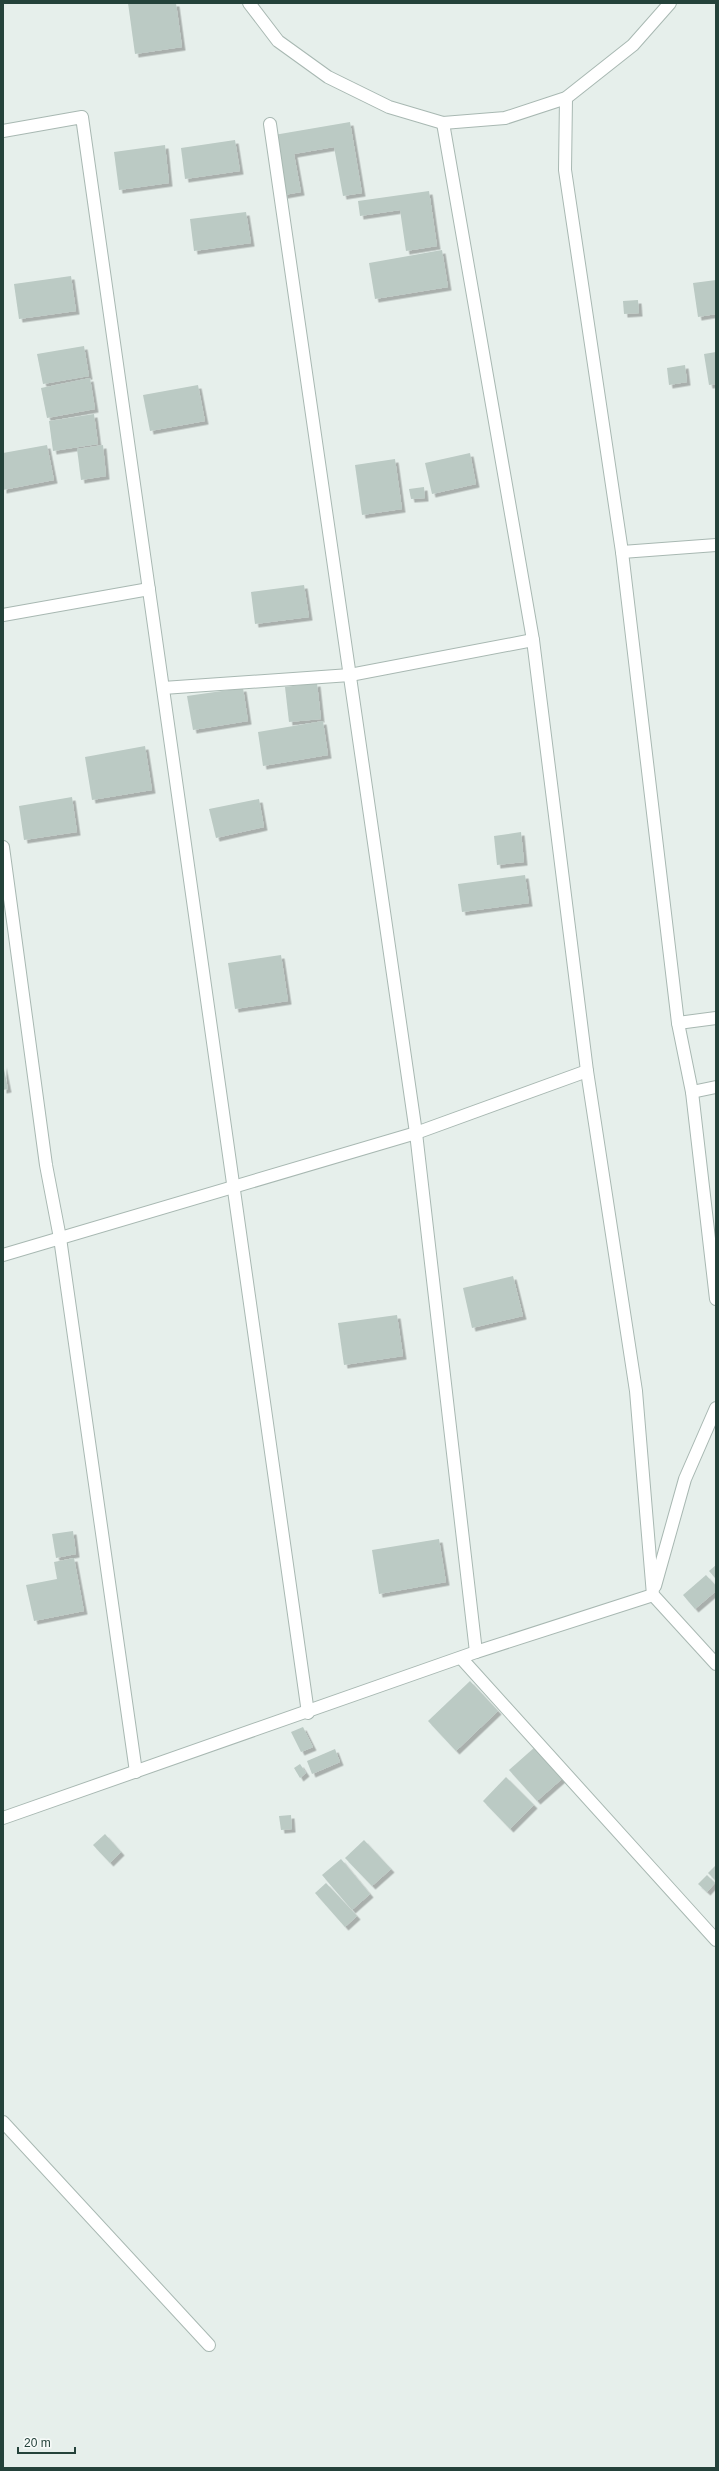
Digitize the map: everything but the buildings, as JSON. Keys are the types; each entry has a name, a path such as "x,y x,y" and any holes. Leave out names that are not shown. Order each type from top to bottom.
{"street":[{"path":"249,3 278,41 328,77 389,108 443,123 505,118 566,98 633,45 670,3"},
{"path":"566,98 565,170 622,552 678,1023 692,1092 716,1299"},
{"path":"3,131 82,117 308,1713"},
{"path":"443,123 533,640 587,1071 636,1391 653,1595 716,1664"},
{"path":"270,124 416,1133 476,1652"},
{"path":"622,552 716,545"},
{"path":"3,616 149,589"},
{"path":"163,688 350,675 533,640"},
{"path":"3,847 46,1165 60,1238 136,1772"},
{"path":"678,1023 716,1018"},
{"path":"3,1255 416,1133 587,1071"},
{"path":"692,1092 716,1087"},
{"path":"653,1595 685,1479 716,1408"},
{"path":"3,1818 308,1713 476,1652 653,1595"},
{"path":"461,1658 716,1940"},
{"path":"3,2122 209,2345"}]}
